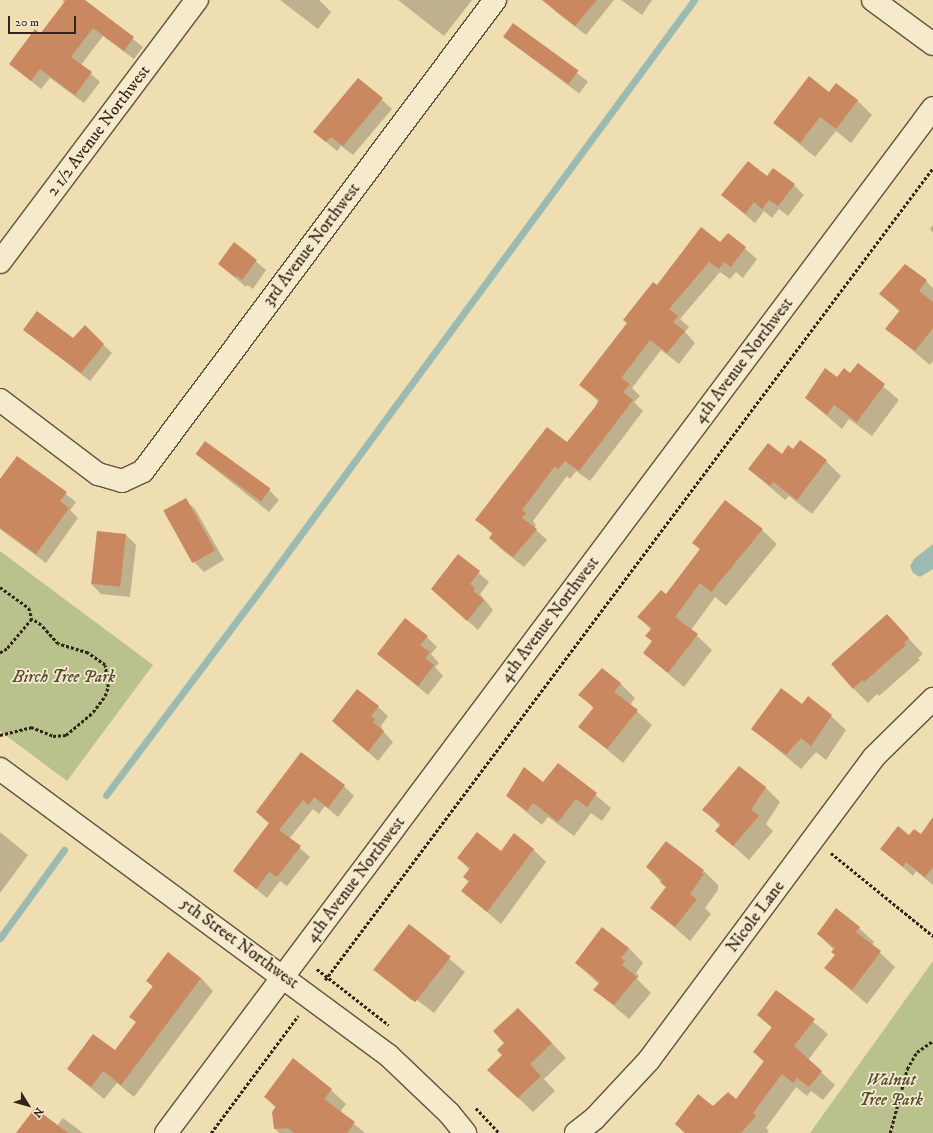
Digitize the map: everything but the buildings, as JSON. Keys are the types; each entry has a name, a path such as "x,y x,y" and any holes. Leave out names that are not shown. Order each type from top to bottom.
{"street":[{"name":"2 1/2 Avenue Northwest","path":"0,262 197,0"},
{"name":"3rd Avenue Northwest","path":"0,400 98,474 122,481 143,471 495,0"},
{"path":"873,0 933,44"},
{"name":"4th Avenue Northwest","path":"166,1133 933,108"},
{"name":"Nicole Lane","path":"576,1133 595,1118 649,1060 874,757 933,699"},
{"name":"5th Street Northwest","path":"0,769 283,976 388,1055 449,1113 465,1133"}],"path":[{"path":"211,1133 933,168"},
{"path":"0,587 29,608 32,620 41,625 58,644 88,654 105,665 108,686 104,696 93,712 66,735 53,736 31,727 0,735"},
{"path":"0,653 7,650 32,620"},
{"path":"813,839 933,936"},
{"path":"890,1133 907,1070 917,1052 933,1041"}],"green space":[{"name":"Birch Tree Park","path":"0,551 153,665 67,781 0,731"},
{"name":"Walnut Tree Park","path":"933,961 933,1133 810,1133"}],"water":[{"path":"933,544 933,569 920,577 913,573 910,566 914,559"}],"waterway":[{"path":"106,795 260,590 694,0"},
{"path":"0,938 64,850"}]}
